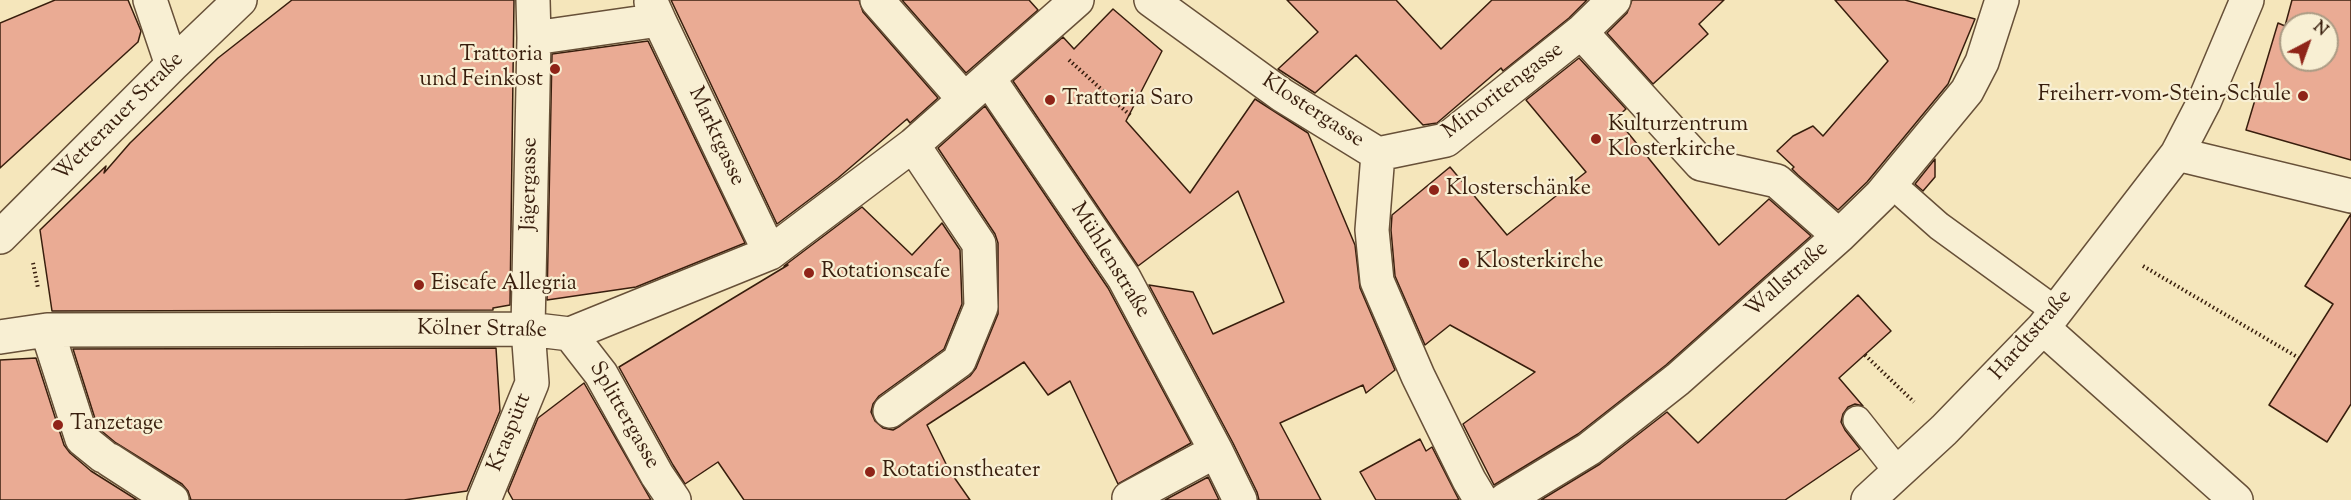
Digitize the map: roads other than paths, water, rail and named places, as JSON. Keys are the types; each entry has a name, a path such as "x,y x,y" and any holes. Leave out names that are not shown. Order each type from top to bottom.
{"street":[{"path":"150,0 172,65"},
{"name":"Wetterauer Straße","path":"8,230 240,0"},
{"name":"Jägergasse","path":"528,329 533,0"},
{"path":"877,0 964,99"},
{"name":"Kölner Straße","path":"0,337 47,330 528,329 570,334 770,253 913,145 1077,0"},
{"name":"Klostergasse","path":"1151,0 1282,95 1378,154 1372,230 1377,281 1418,376 1481,500"},
{"name":"Minoritengasse","path":"1378,154 1446,140 1581,32 1614,0"},
{"name":"Wallstraße","path":"1505,500 1589,449 1678,379 1839,236 1894,181 1967,91 1982,62 2002,0"},
{"name":"Hardtstraße","path":"1868,500 1944,430 2050,319 2177,154 2204,102 2247,0"},
{"path":"534,38 655,10"},
{"name":"Marktgasse","path":"655,10 770,253"},
{"path":"1581,32 1701,164 1777,181 1839,236"},
{"name":"Mühlenstraße","path":"989,79 1124,278 1240,500"},
{"path":"890,411 959,361 981,307 979,244 913,145"},
{"path":"2177,154 2351,196"},
{"path":"2050,319 2236,500"},
{"name":"Kraspütt","path":"484,500 532,383 528,329"},
{"path":"47,330 82,439 172,500"},
{"name":"Splittergasse","path":"570,334 601,374 657,476 674,500"},
{"path":"1129,498 1216,451"}],"lane":[{"path":"1904,195 2050,319"},
{"path":"1857,420 1899,473"}],"place":[{"name":"Trattoria und Feinkost","path":"555,69"},
{"name":"Freiherr-vom-Stein-Schule","path":"2303,96"},
{"name":"Trattoria Saro","path":"1050,100"},
{"name":"Kulturzentrum Klosterkirche","path":"1596,139"},
{"name":"Klosterschänke","path":"1434,190"},
{"name":"Klosterkirche","path":"1464,263"},
{"name":"Rotationscafe","path":"809,273"},
{"name":"Eiscafe Allegria","path":"419,285"},
{"name":"Tanzetage","path":"58,425"},
{"name":"Rotationstheater","path":"870,472"}]}
